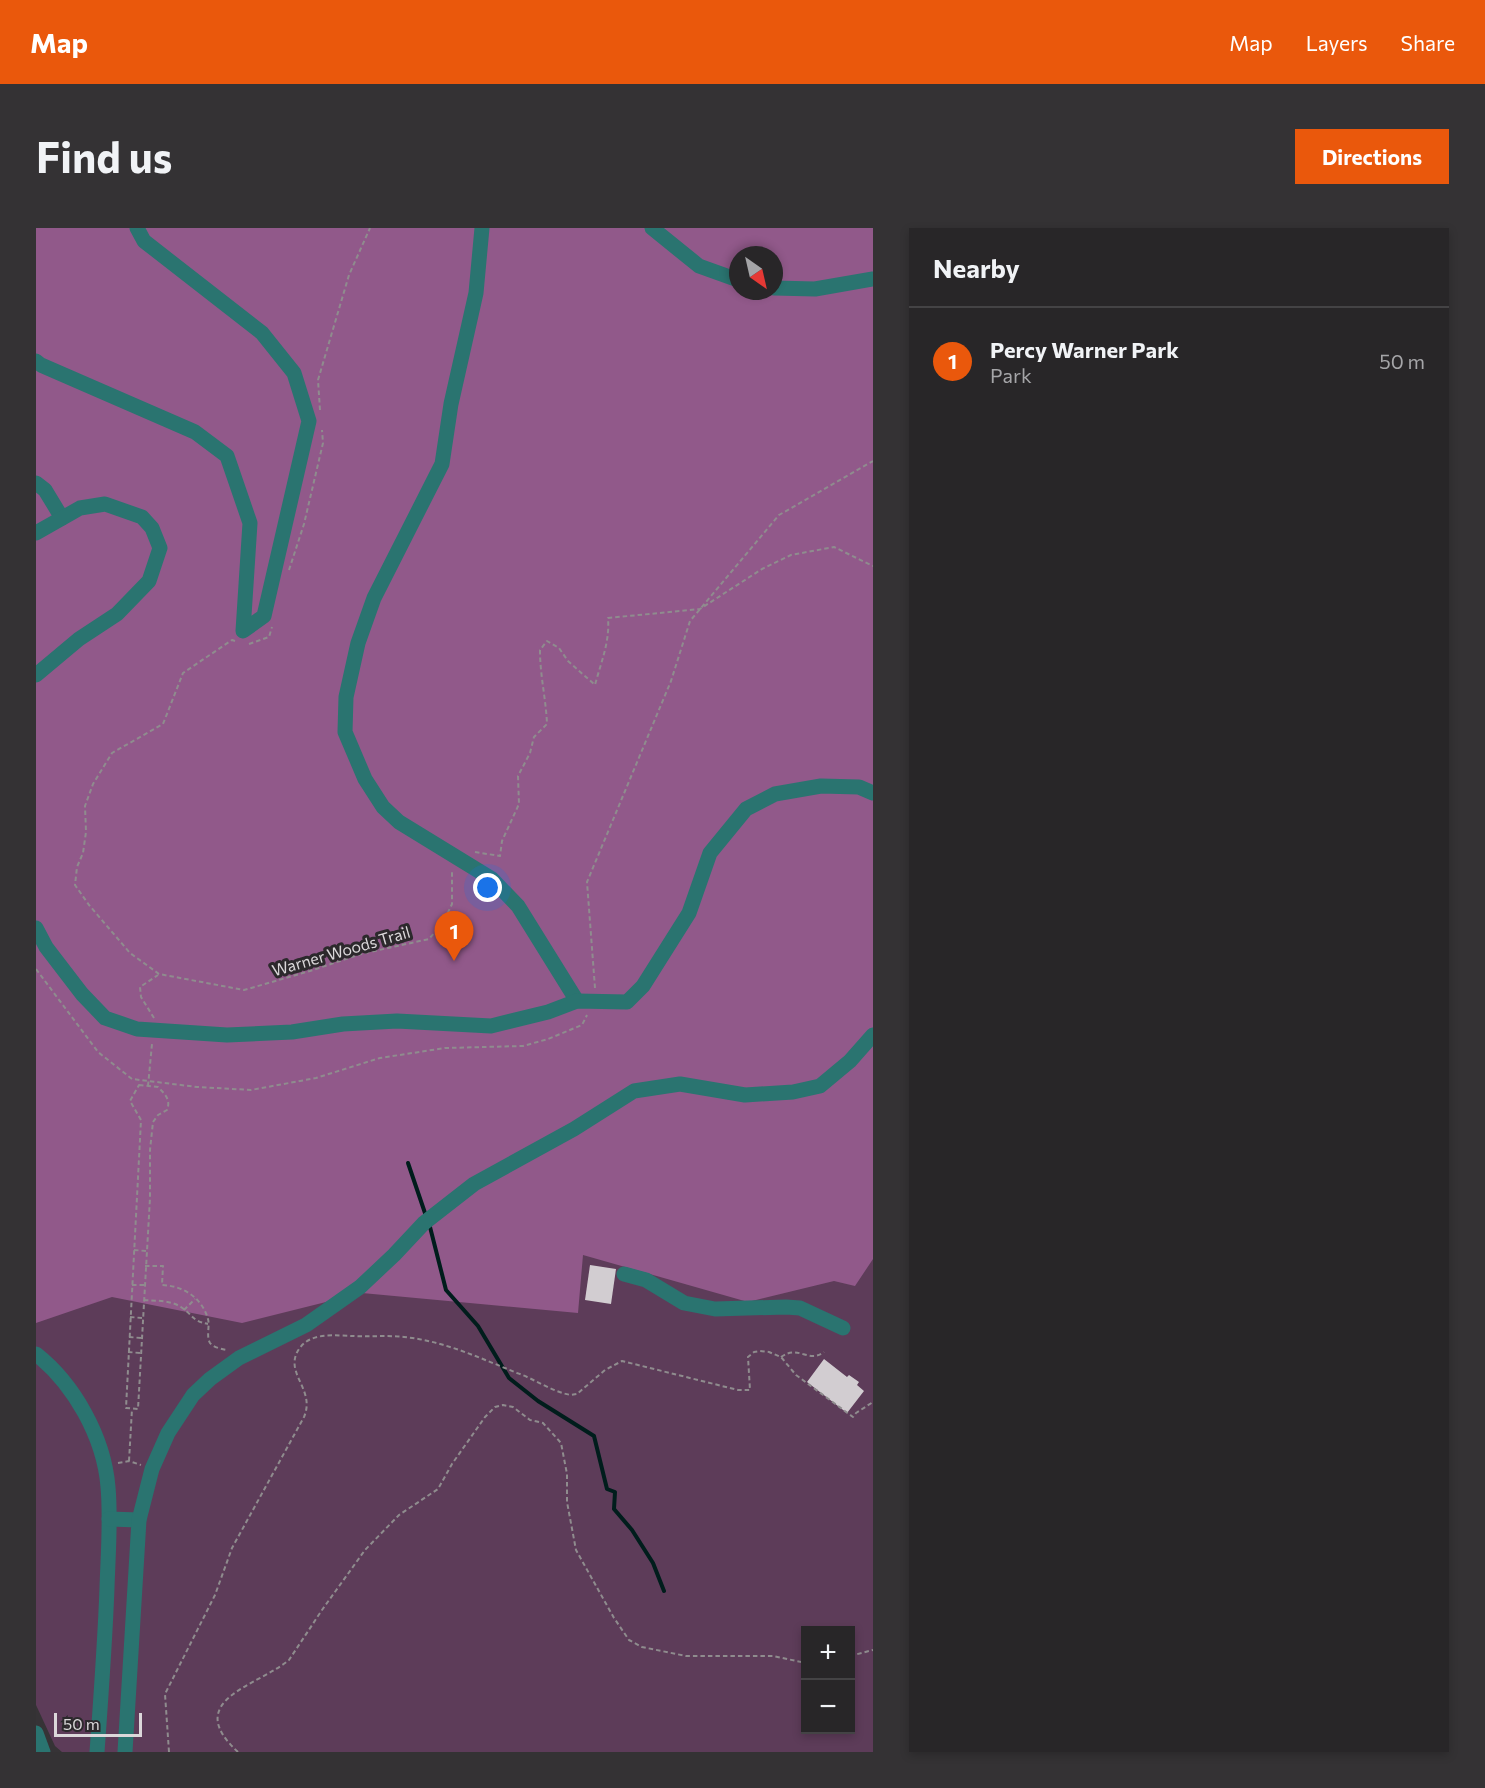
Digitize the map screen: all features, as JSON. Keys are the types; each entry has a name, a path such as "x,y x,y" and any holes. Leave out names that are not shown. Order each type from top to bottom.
{"street":[{"path":"36,361 195,432 226,456 250,523 243,631 264,616 309,421 294,373 262,333 144,241 137,228"},
{"path":"482,228 476,293 451,404 442,464 374,598 358,643 346,697 345,732 365,779 383,807 399,822 492,879 518,906 577,1001"},
{"path":"652,228 699,266 729,277"},
{"path":"783,288 815,289 873,279"},
{"path":"36,483 45,490 62,518"},
{"path":"36,532 80,508 105,504 142,517 152,528 160,548 149,581 117,614 79,639 36,675"},
{"path":"36,928 46,947 82,994 105,1018 137,1029 227,1035 292,1032 343,1024 397,1021 491,1026 548,1012 577,1001 627,1002 643,986 689,913 710,853 747,809 775,794 821,786 859,787 873,794"},
{"path":"125,1752 139,1520 152,1469 168,1433 193,1395 210,1379 248,1354 306,1325 360,1287 424,1223 474,1184 574,1129 634,1091 680,1084 745,1095 793,1092 820,1086 850,1061 873,1035"},
{"path":"624,1274 646,1280 684,1303 715,1309 800,1308 843,1328"},
{"path":"36,1354 53,1368 73,1394 91,1424 108,1485 110,1519 106,1634 97,1752"},
{"path":"110,1519 139,1520"},
{"path":"36,1733 43,1752"}],"path":[{"path":"320,412 318,380 349,275 370,228"},
{"path":"287,579 304,524 323,443 321,422"},
{"path":"456,857 470,851 500,856 502,841 519,804 518,776 530,753 534,737 547,724 541,683 540,650 547,641 560,648 568,661 594,685 606,648 609,633 608,618 700,609 762,569 791,555 834,547 873,566"},
{"name":"Warner Woods Trail","path":"274,619 268,637 249,644 232,640 183,673 162,724 112,753 93,784 86,806 86,832 75,885 89,905 130,953 159,974 244,990 361,954 429,939 443,923 452,904 452,864 456,857"},
{"path":"148,1086 154,1016 141,997 140,987 159,974"},
{"path":"139,1085 158,1087 169,1102 167,1110 158,1115 153,1122 138,1409 126,1408 134,1250 141,1120 130,1101 139,1085"},
{"path":"134,1250 146,1251"},
{"path":"145,1266 163,1266 162,1285 184,1290 200,1302 208,1324 209,1341 212,1345 248,1354"},
{"path":"132,1285 144,1286"},
{"path":"184,1310 196,1298"},
{"path":"143,1299 170,1302 184,1310 196,1322 208,1324"},
{"path":"130,1317 142,1317"},
{"path":"169,1752 165,1694 215,1595 232,1548 308,1407 306,1393 294,1370 294,1361 299,1349 313,1338 332,1334 403,1337 438,1343 571,1395 577,1394 605,1370 622,1361 745,1391 750,1390 752,1388 748,1357 754,1352 769,1352 781,1357 796,1375 853,1417 873,1402"},
{"path":"129,1337 141,1338"},
{"path":"129,1352 140,1353"},
{"path":"781,1357 792,1352 800,1352 818,1357 824,1352"},
{"path":"238,1752 222,1735 218,1726 219,1713 227,1698 289,1660 365,1550 399,1515 438,1489 452,1464 485,1417 495,1407 503,1405 513,1407 530,1420 543,1423 561,1443 567,1474 567,1502 576,1550 629,1640 642,1647 686,1656 773,1656 801,1662"},
{"path":"129,1461 132,1408"},
{"path":"104,1466 129,1461 152,1469"},
{"path":"855,1655 873,1650"}],"shaded area":[{"path":"36,228 873,228 873,1752 62,1752 55,1746 36,1705"},
{"path":"36,228 873,228 873,1259 855,1286 834,1281 748,1302 583,1255 578,1313 362,1293 242,1323 112,1297 36,1323"}],"building":[{"path":"590,1265 616,1269 611,1304 585,1300"},
{"path":"824,1359 847,1377 849,1375 859,1382 857,1385 864,1391 847,1413 807,1382"}],"waterway":[{"path":"408,1163 426,1216"},
{"path":"429,1223 446,1290 478,1326 509,1378 538,1401 594,1436 607,1489 615,1492 614,1509 632,1530 653,1563 664,1591"}],"place":[{"name":"Percy Warner Park","path":"454,961"}]}
